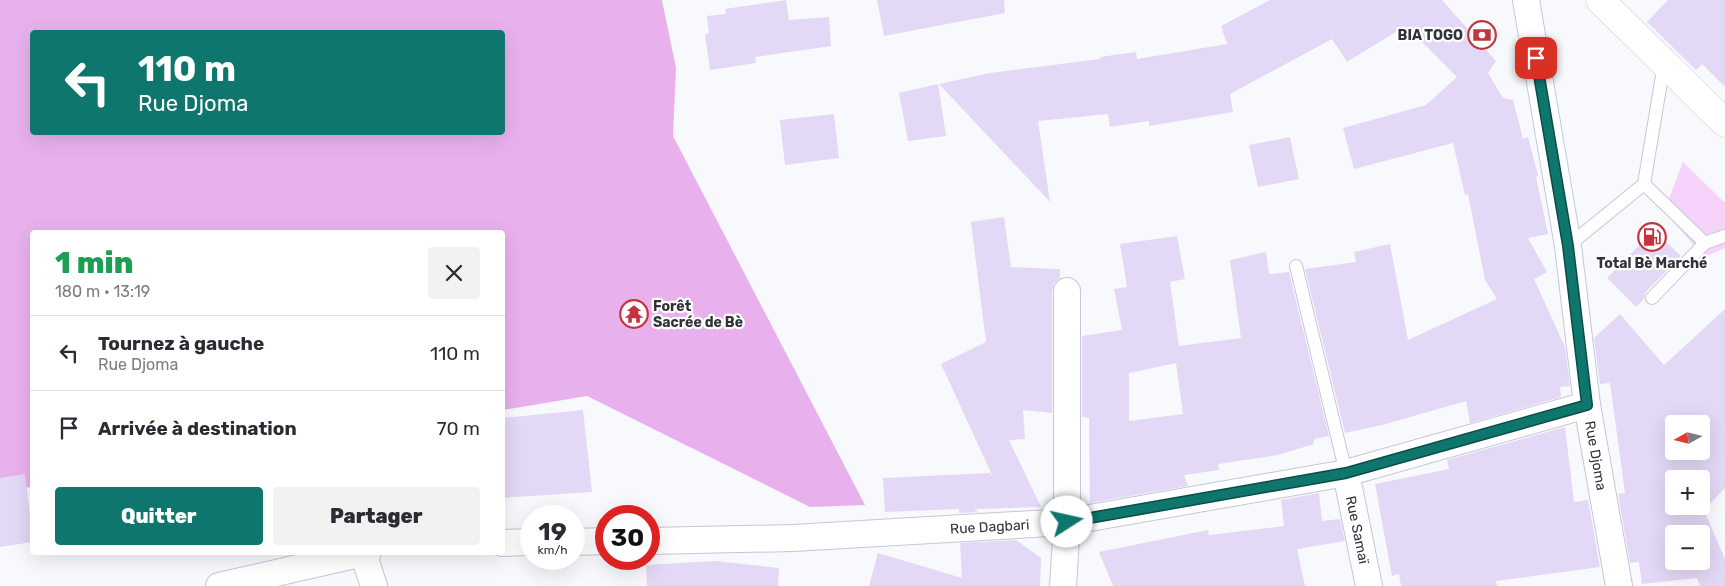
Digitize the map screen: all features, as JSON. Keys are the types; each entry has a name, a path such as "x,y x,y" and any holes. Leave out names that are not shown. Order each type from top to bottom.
{"street":[{"name":"Rue Djoma","path":"1526,0 1568,246 1587,405 1620,586"},
{"path":"1600,0 1725,123"},
{"path":"1063,586 1067,522 1067,291"},
{"name":"Rue Dagbari","path":"660,541 793,538 1067,522 1346,473 1587,405"},
{"name":"Rue Samaï","path":"1346,473 1368,586"},
{"path":"505,543 520,542"},
{"path":"219,586 354,555"},
{"path":"364,555 374,586"}],"lane":[{"path":"1568,246 1644,184 1664,63"},
{"path":"1644,184 1705,243"},
{"path":"1652,298 1705,243 1725,236"},
{"path":"1296,266 1346,473"}],"shaded area":[{"name":"Forêt Sacrée de Bè","path":"0,0 662,0 676,68 673,136 865,505 810,507 587,396 505,410 505,230 30,230 30,487 0,491"},
{"path":"1683,162 1725,203 1725,248 1704,257 1664,211"}],"building":[{"path":"786,0 789,20 829,17 831,46 755,57 756,63 710,70 705,34 709,33 707,16 726,14 725,9"},
{"path":"877,0 1004,0 1005,13 884,36"},
{"path":"1270,0 1442,0 1496,61 1488,73 1503,98 1513,100 1523,139 1528,137 1538,176 1536,177 1548,234 1528,238 1547,272 1534,279 1565,347 1570,386 1560,387 1561,397 1470,423 1466,401 1382,425 1345,433 1305,269 1356,262 1354,252 1390,244 1408,340 1497,299 1485,280 1468,194 1465,195 1453,143 1354,169 1343,128 1426,105 1457,77 1417,37 1406,42 1399,30 1347,62 1332,39 1230,94 1233,112 1149,126 1149,121 1110,127 1108,114 1038,121 1050,202 939,84 990,73 1100,59 1100,57 1136,52 1137,59 1227,44 1221,26"},
{"path":"1668,0 1725,0 1725,87 1702,64 1696,70 1647,22"},
{"path":"938,84 946,136 908,141 899,93"},
{"path":"834,114 839,158 785,165 780,120"},
{"path":"1290,137 1299,179 1258,187 1249,145"},
{"path":"1004,217 1011,267 1060,269 1060,278 1054,283 1052,291 1052,413 1023,410 1025,439 1009,440 1041,507 974,509 978,512 959,513 959,509 885,512 883,478 990,473 993,477 941,364 986,342 971,222"},
{"path":"1654,230 1681,256 1646,292 1644,299 1636,307 1607,278"},
{"path":"1177,236 1185,279 1170,282 1179,346 1241,338 1230,260 1266,252 1269,274 1289,272 1329,436 1314,439 1314,444 1278,455 1218,464 1219,470 1184,475 1188,486 1090,503 1089,418 1082,417 1082,336 1122,330 1114,289 1127,287 1120,244","holes":["1176,363 1183,414 1129,421 1129,373"]},
{"path":"1725,309 1725,488 1710,504 1710,470 1665,470 1665,515 1706,515 1725,559 1725,586 1700,586 1697,578 1642,584 1639,562 1630,563 1618,494 1625,493 1610,383 1600,384 1594,338 1620,314 1664,365"},
{"path":"583,410 592,492 505,498 505,418"},
{"path":"1565,427 1574,502 1588,500 1600,567 1496,581 1497,586 1401,586 1399,574 1392,576 1375,484 1449,469 1447,460"},
{"path":"25,474 30,515 30,542 0,547 0,478"},
{"path":"1319,493 1322,521 1340,519 1345,541 1297,549 1305,586 1113,586 1099,552 1208,530 1209,535 1284,526 1281,500"},
{"path":"1016,540 1041,558 1040,586 869,586 878,553 962,578 960,543"},
{"path":"715,561 779,568 778,586 647,586 646,570 660,570 660,564"}],"place":[{"name":"BIA TOGO","path":"1482,35"},
{"name":"Total Bè Marché","path":"1652,237"},
{"name":"Forêt Sacrée de Bè","path":"634,314"}],"route":[{"path":"1067,522 1346,473 1587,405 1568,246 1536,58"}]}
